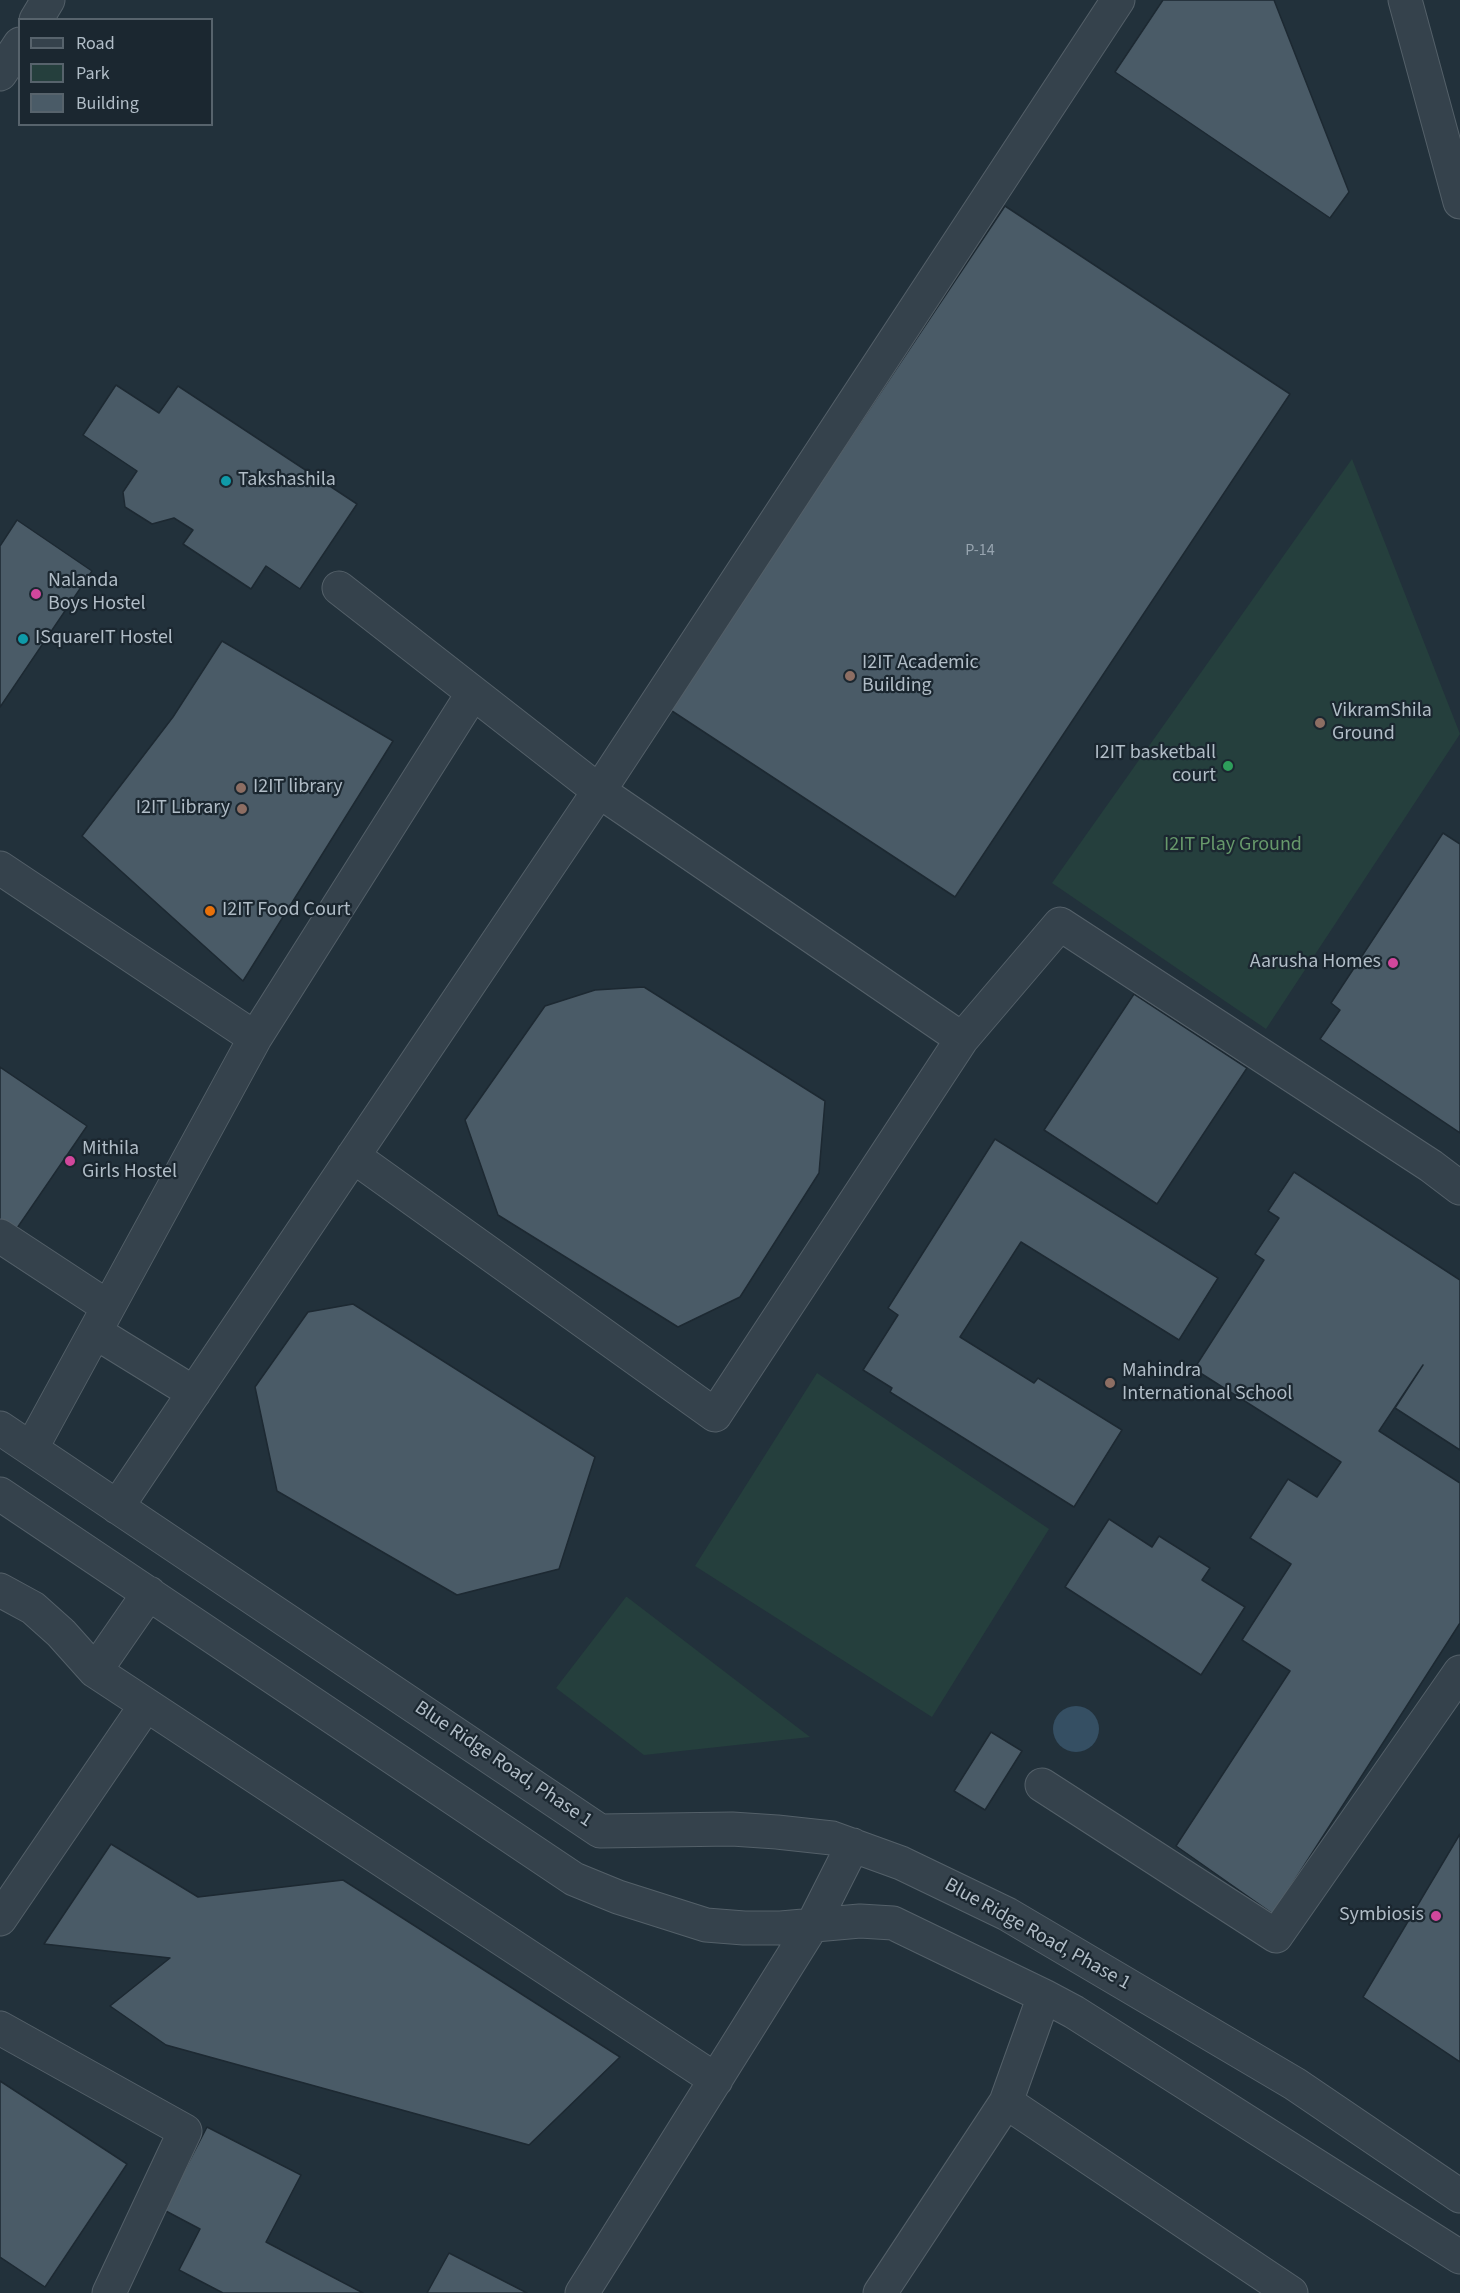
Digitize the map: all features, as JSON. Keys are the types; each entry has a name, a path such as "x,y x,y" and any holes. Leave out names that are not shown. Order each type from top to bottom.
{"street":[{"path":"37,18 48,0"},
{"path":"117,1507 599,791 1119,0"},
{"path":"1405,0 1460,202"},
{"path":"0,74 18,47"},
{"path":"339,588 599,791 962,1039"},
{"path":"31,1449 255,1038 473,693"},
{"path":"0,868 255,1038"},
{"path":"353,1156 715,1416 962,1039 1060,924 1431,1166 1460,1188"},
{"path":"1431,1166 1460,1182"},
{"path":"0,1236 194,1393"},
{"name":"Blue Ridge Road, Phase 1","path":"0,1428 600,1831 732,1829 832,1838 942,1881 1007,1914 1295,2084 1460,2196"},
{"path":"0,1494 574,1879 618,1897 706,1925 753,1928 860,1921 893,1923 1044,1996 1460,2257"},
{"path":"0,1590 33,1608 61,1633 95,1671 716,2080"},
{"path":"95,1671 149,1593"},
{"path":"1042,1785 1276,1936 1460,1672"},
{"path":"0,1919 146,1705"},
{"path":"582,2293 813,1924 853,1845"},
{"path":"880,2293 1006,2102 1044,1996"},
{"path":"0,2028 185,2131 109,2293"},
{"path":"1006,2102 1291,2293"}],"green space":[{"name":"I2IT Play Ground","path":"1352,459 1460,734 1266,1029 1052,883"},
{"path":"817,1373 1049,1529 932,1717 695,1566"},
{"path":"626,1597 810,1737 644,1755 556,1688"}],"water":[{"path":"1076,1706 1092,1713 1099,1729 1092,1745 1076,1752 1060,1745 1053,1729 1060,1713"}],"building":[{"path":"1163,0 1274,0 1349,192 1330,218 1115,72"},
{"path":"1005,206 1290,394 955,897 669,709"},
{"name":"Takshashila","path":"116,385 159,413 178,386 357,504 300,589 266,566 251,589 183,544 193,530 174,518 152,524 125,507 123,492 137,471 83,435"},
{"name":"ISquareIT Hostel","path":"17,520 92,571 0,707 0,546"},
{"name":"I2IT library","path":"222,641 393,741 243,981 82,836 173,717"},
{"path":"1443,833 1460,844 1460,1133 1320,1039 1340,1010 1331,1003"},
{"path":"644,987 825,1101 819,1173 740,1297 678,1327 498,1215 465,1120 545,1006 595,990"},
{"path":"1134,994 1247,1068 1157,1204 1044,1130"},
{"path":"0,1067 87,1126 13,1234 0,1225"},
{"path":"995,1139 1218,1278 1179,1340 1021,1242 960,1337 1034,1383 1038,1378 1122,1430 1074,1507 890,1392 892,1388 863,1370 898,1315 888,1308"},
{"path":"1294,1172 1460,1280 1460,1450 1395,1408 1423,1365 1379,1431 1460,1483 1460,1623 1273,1914 1176,1846 1290,1671 1242,1640 1291,1564 1250,1538 1288,1479 1317,1497 1341,1462 1194,1369 1264,1260 1255,1254 1279,1218 1268,1211"},
{"path":"353,1304 595,1457 559,1569 457,1595 277,1491 255,1387 308,1312"},
{"path":"1109,1519 1152,1547 1159,1536 1210,1568 1202,1580 1245,1607 1201,1675 1065,1587"},
{"path":"991,1732 1022,1751 985,1810 954,1791"},
{"name":"Symbiosis","path":"1460,1834 1460,2062 1363,1997"},
{"path":"111,1844 198,1897 343,1880 620,2057 529,2145 166,2045 110,2006 170,1958 44,1944"},
{"path":"0,2081 127,2164 45,2287 0,2257"},
{"path":"207,2127 301,2175 266,2242 363,2293 223,2293 179,2270 200,2229 164,2210"},
{"path":"449,2253 527,2293 427,2293"}],"place":[{"name":"Takshashila","path":"226,481"},
{"name":"Nalanda Boys Hostel","path":"36,594"},
{"name":"ISquareIT Hostel","path":"23,639"},
{"name":"I2IT Academic Building","path":"850,676"},
{"name":"VikramShila Ground","path":"1320,723"},
{"name":"I2IT basketball court","path":"1228,766"},
{"name":"I2IT library","path":"241,788"},
{"name":"I2IT Library","path":"242,809"},
{"name":"I2IT Food Court","path":"210,911"},
{"name":"Aarusha Homes","path":"1393,963"},
{"name":"Mithila Girls Hostel","path":"70,1161"},
{"name":"Mahindra International School","path":"1110,1383"},
{"name":"Symbiosis","path":"1436,1916"}]}
